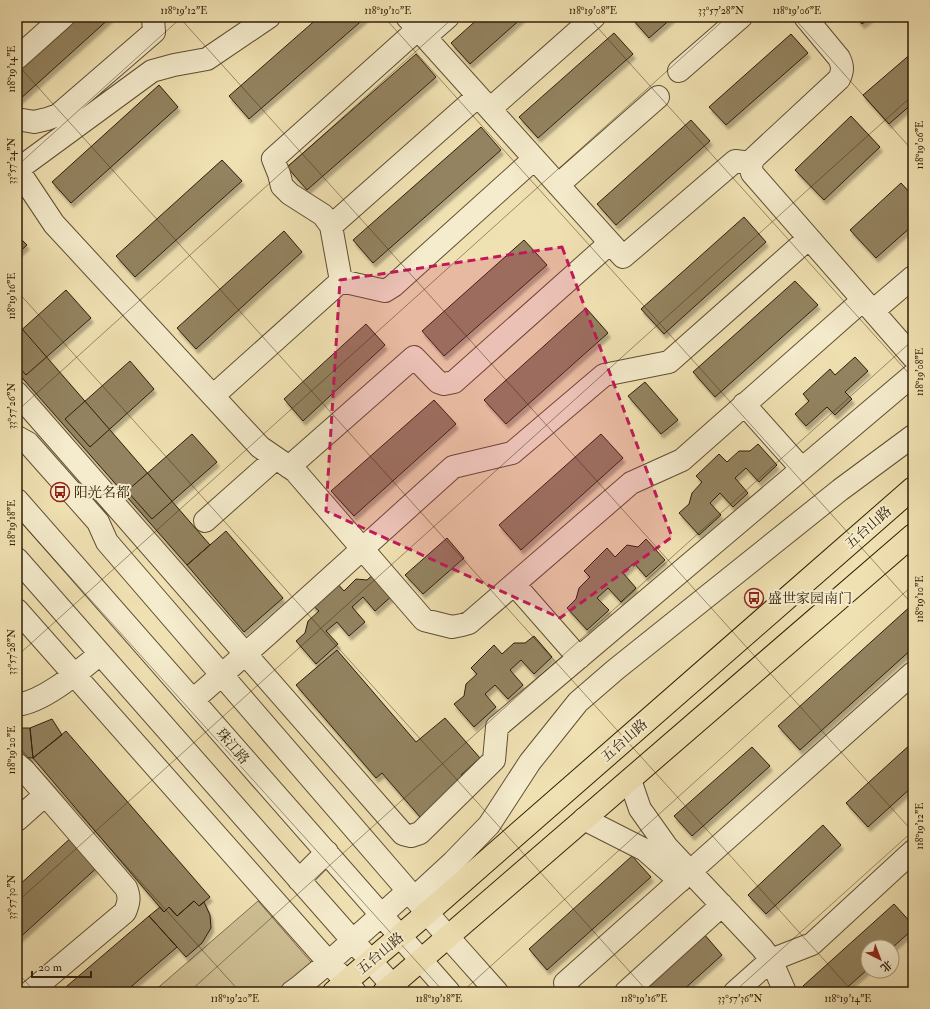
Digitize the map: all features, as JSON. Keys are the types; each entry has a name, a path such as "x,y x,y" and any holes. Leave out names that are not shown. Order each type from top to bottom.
{"main road":[{"name":"五台山路","path":"345,989 370,961 400,936 416,901 913,488"},
{"path":"391,990 421,960 913,535"}],"street":[{"path":"19,52 62,17"},
{"path":"17,119 34,122 47,120 58,115 154,32 152,17"},
{"path":"269,17 207,59 152,71 17,170 54,224 260,447 295,471 424,620 452,627 469,623 631,483 682,460 744,404 868,306 913,277"},
{"path":"341,281 331,226 323,215 290,194 282,186 273,159 416,28 448,17"},
{"path":"331,226 484,102 594,17"},
{"path":"679,71 741,17"},
{"path":"805,17 839,58 843,65 842,73 839,79 754,158 751,163 752,173 913,357"},
{"path":"416,28 623,258 735,161 751,163"},
{"path":"558,185 658,97"},
{"path":"341,281 385,291 393,286 534,159"},
{"path":"193,700 453,468 512,453 604,375 669,362 809,238"},
{"path":"205,521 414,357 438,382 444,384 454,382 610,243"},
{"path":"213,396 341,281"},
{"path":"17,392 403,834 411,836 420,833 494,760 497,727 913,375"},
{"path":"744,404 802,469"},
{"path":"292,992 329,962 381,915 416,901 489,825 530,762 578,702 614,670 834,495 913,436"},
{"path":"17,437 28,443 98,522 106,542 416,901 497,992"},
{"name":"珠江路","path":"17,500 449,992"},
{"path":"17,560 370,961 391,990"},
{"path":"514,584 579,658"},
{"path":"17,610 329,962 345,989"},
{"path":"17,705 25,704 51,691 75,675 100,654"},
{"path":"565,983 913,673"},
{"path":"17,764 24,770 126,888 129,894 125,912 30,992"},
{"path":"630,780 640,809 667,847 685,876"},
{"path":"17,820 45,795"},
{"path":"584,819 645,850 685,876 722,905 762,948 771,960 785,992"},
{"path":"735,992 771,960 812,944 913,851"},
{"path":"299,880 327,852"},
{"path":"626,992 722,905"}],"highlighted area":[{"path":"562,247 672,537 560,618 326,511 340,280"}],"shaded area":[{"path":"258,901 324,977 308,992 153,992"}],"building":[{"path":"74,17 111,17 19,100 17,98 17,69"},
{"path":"319,17 366,17 249,119 229,96"},
{"path":"480,17 523,17 470,64 451,43"},
{"path":"636,17 673,17 649,38 633,20"},
{"path":"856,17 871,17 862,24"},
{"path":"614,33 633,54 538,138 519,117"},
{"path":"791,34 808,53 726,125 709,107"},
{"path":"913,52 913,103 889,124 863,95"},
{"path":"416,54 436,77 307,190 287,167"},
{"path":"159,85 178,107 71,203 52,182"},
{"path":"851,116 880,147 824,200 795,170"},
{"path":"691,120 710,141 616,225 597,204"},
{"path":"481,127 501,150 373,263 353,240"},
{"path":"222,160 242,181 135,277 116,256"},
{"path":"901,183 913,196 913,225 876,258 850,230"},
{"path":"744,217 766,242 664,334 641,309"},
{"path":"284,231 302,252 196,349 177,328"},
{"path":"17,235 27,245 17,254"},
{"path":"524,240 547,265 444,356 422,331"},
{"path":"795,281 818,305 715,397 693,372"},
{"path":"66,290 91,318 26,375 17,365 17,334"},
{"path":"586,308 608,333 506,424 484,400"},
{"path":"17,323 210,545 187,565 17,372"},
{"path":"366,324 385,345 303,421 284,399"},
{"path":"855,357 868,371 845,392 852,399 835,415 827,407 806,426 795,414 809,401 803,394 830,369 835,375"},
{"path":"130,361 154,389 90,447 65,419"},
{"path":"645,382 678,420 661,434 628,396"},
{"path":"434,400 456,424 354,516 331,491"},
{"path":"192,434 217,462 152,519 127,491"},
{"path":"601,434 623,458 521,550 499,525"},
{"path":"758,444 777,465 759,482 746,468 735,478 748,493 733,507 720,493 710,503 721,515 699,535 679,513 689,504 692,493 702,482 696,476 719,454 727,462 739,451 750,451"},
{"path":"226,531 283,598 244,632 187,565"},
{"path":"447,538 464,558 423,594 405,575"},
{"path":"646,539 665,560 646,577 634,563 623,573 636,588 621,602 608,588 597,598 609,610 587,630 567,608 576,599 579,588 590,577 584,571 607,548 615,557 627,545 638,547"},
{"path":"375,573 394,594 375,611 363,597 352,607 365,622 349,636 337,622 326,631 338,644 316,664 296,641 305,633 308,621 319,611 312,605 336,582 344,591 356,579 367,580"},
{"path":"913,604 913,648 800,750 778,726"},
{"path":"534,636 552,657 534,674 521,660 510,670 523,685 508,699 495,685 485,694 496,707 474,727 454,704 464,696 466,684 477,674 471,668 494,645 502,654 514,643 525,643"},
{"path":"337,650 416,742 445,718 480,758 461,775 464,779 420,817 382,773 376,778 296,685"},
{"path":"52,719 62,735 33,758 30,728"},
{"path":"17,728 30,728 33,758 17,757"},
{"path":"66,731 210,897 199,906 194,901 177,916 169,907 164,912 33,758"},
{"path":"913,742 913,786 868,827 846,803"},
{"path":"752,747 770,766 692,836 674,816"},
{"path":"823,825 841,845 766,914 748,895"},
{"path":"74,835 101,864 17,940 17,887"},
{"path":"632,856 651,877 547,970 529,949"},
{"path":"194,901 199,906 204,902 210,915 211,928 202,943 186,957 149,916 160,907 164,912 169,907 177,916"},
{"path":"894,904 913,925 913,929 900,941 900,939 860,939 860,976 842,992 808,992 803,986"},
{"path":"149,916 177,947 125,992 60,992"},
{"path":"704,934 722,955 681,992 639,992"}],"place":[{"name":"阳光名都","path":"60,492"},
{"name":"盛世家园南门","path":"754,598"}]}
